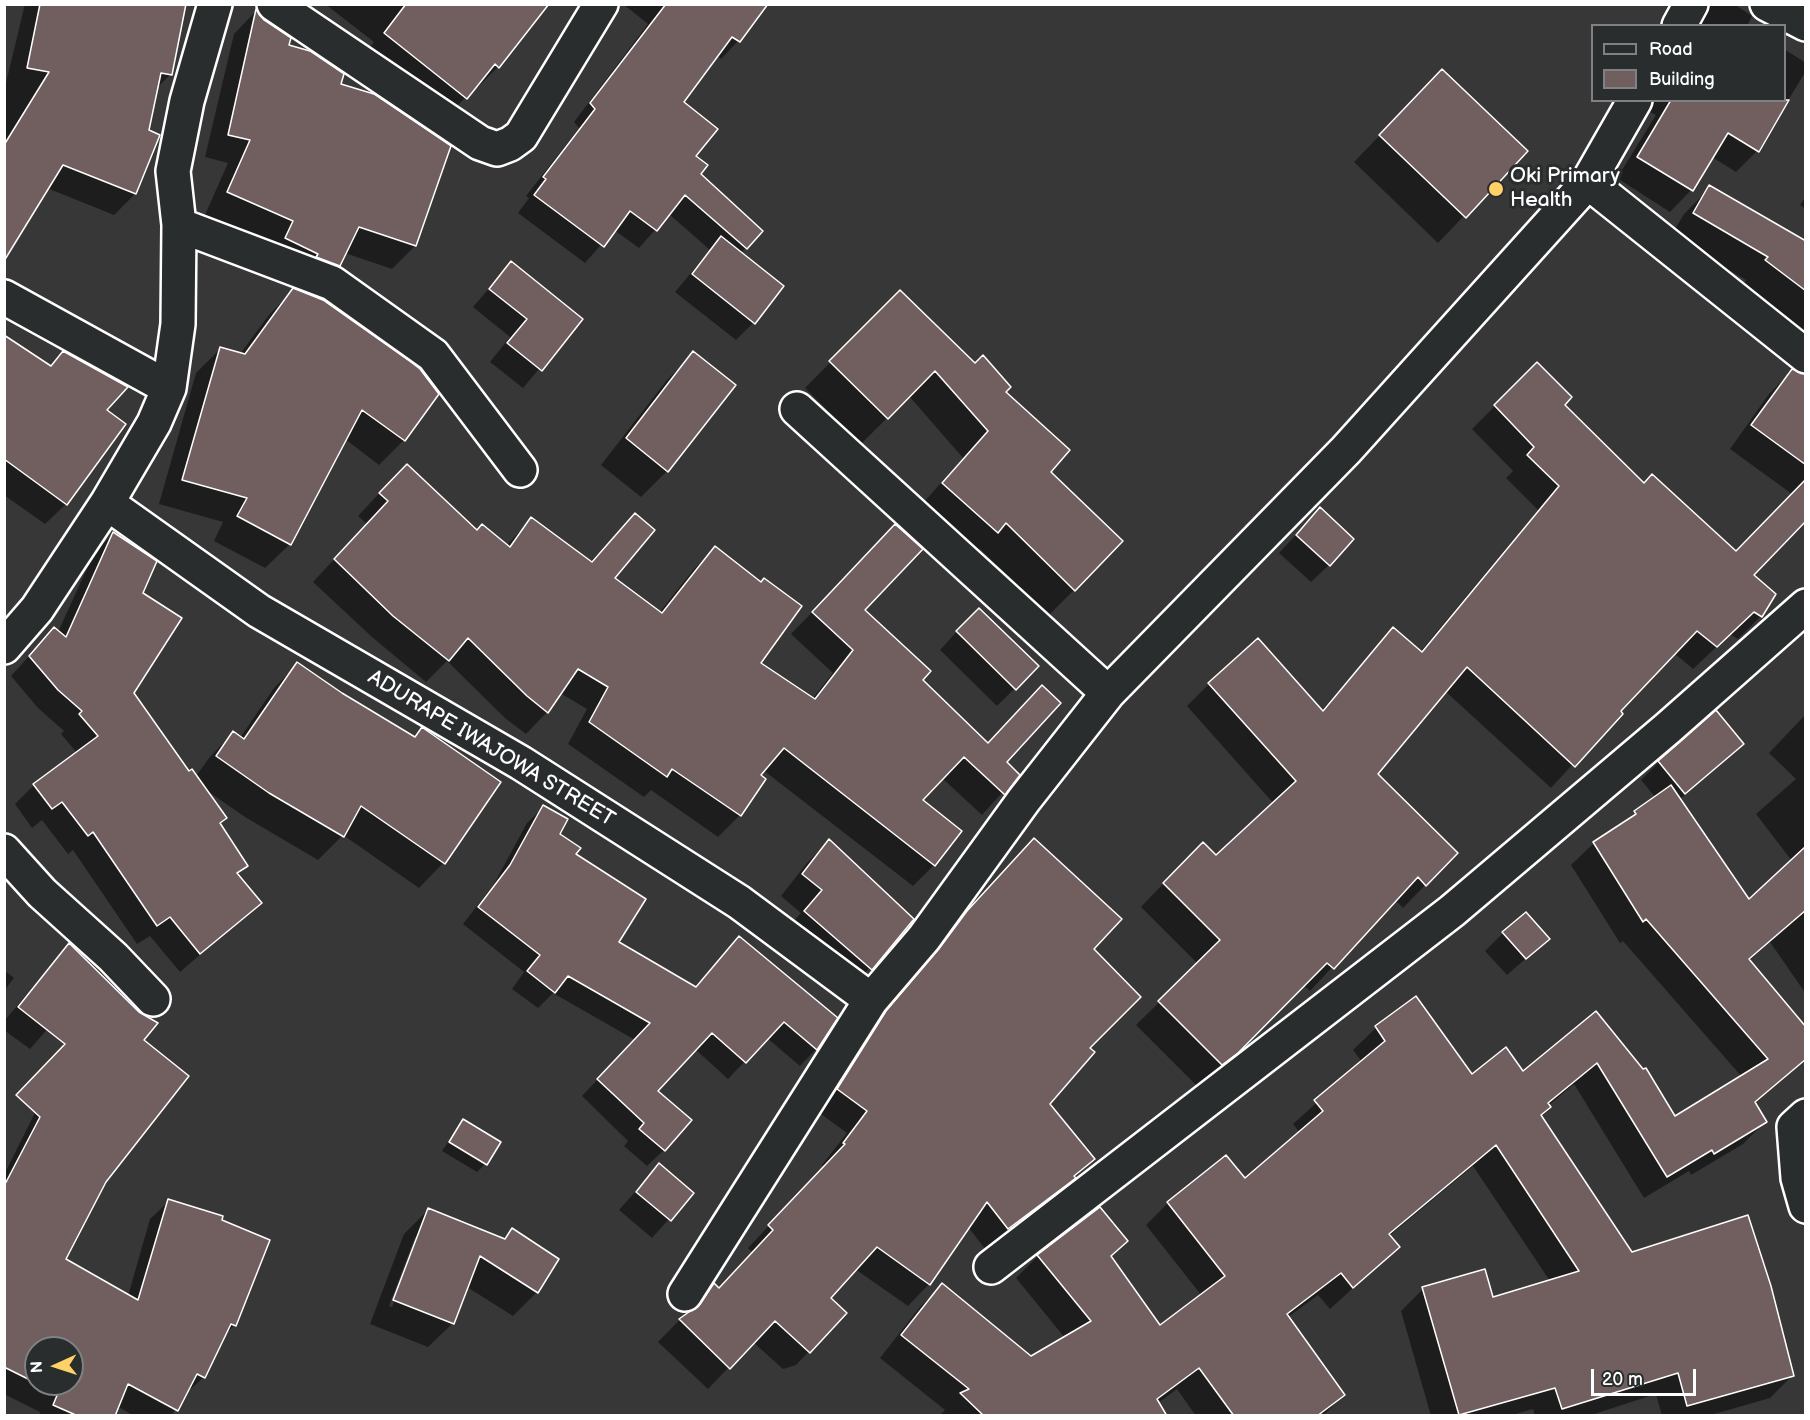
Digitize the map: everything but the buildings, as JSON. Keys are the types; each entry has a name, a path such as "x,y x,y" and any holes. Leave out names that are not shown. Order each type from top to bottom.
{"street":[{"path":"4,647 37,609 107,503 154,423 169,388 178,324 179,225 173,171 187,101 215,4"},
{"path":"274,4 480,143 497,148 510,144 520,136 601,4"},
{"path":"1680,24 1691,4"},
{"path":"1767,4 1806,24"},
{"path":"686,1294 871,1000 924,938 1024,800 1108,693 1346,450 1588,182 1634,102"},
{"path":"1588,182 1806,356"},
{"path":"179,225 332,283 424,348 433,355 520,471"},
{"path":"4,297 169,388"},
{"path":"796,409 1108,693"},
{"name":"ADURAPE IWAJOWA STREET","path":"107,503 259,611 521,763 739,902 871,1000"},
{"path":"991,1267 1452,911 1668,728 1806,606"},
{"path":"4,851 42,892 113,957 153,999"},
{"path":"1806,1116 1794,1127 1798,1178 1806,1206"}],"place":[{"name":"Oki Primary Health","path":"1496,189"}]}
